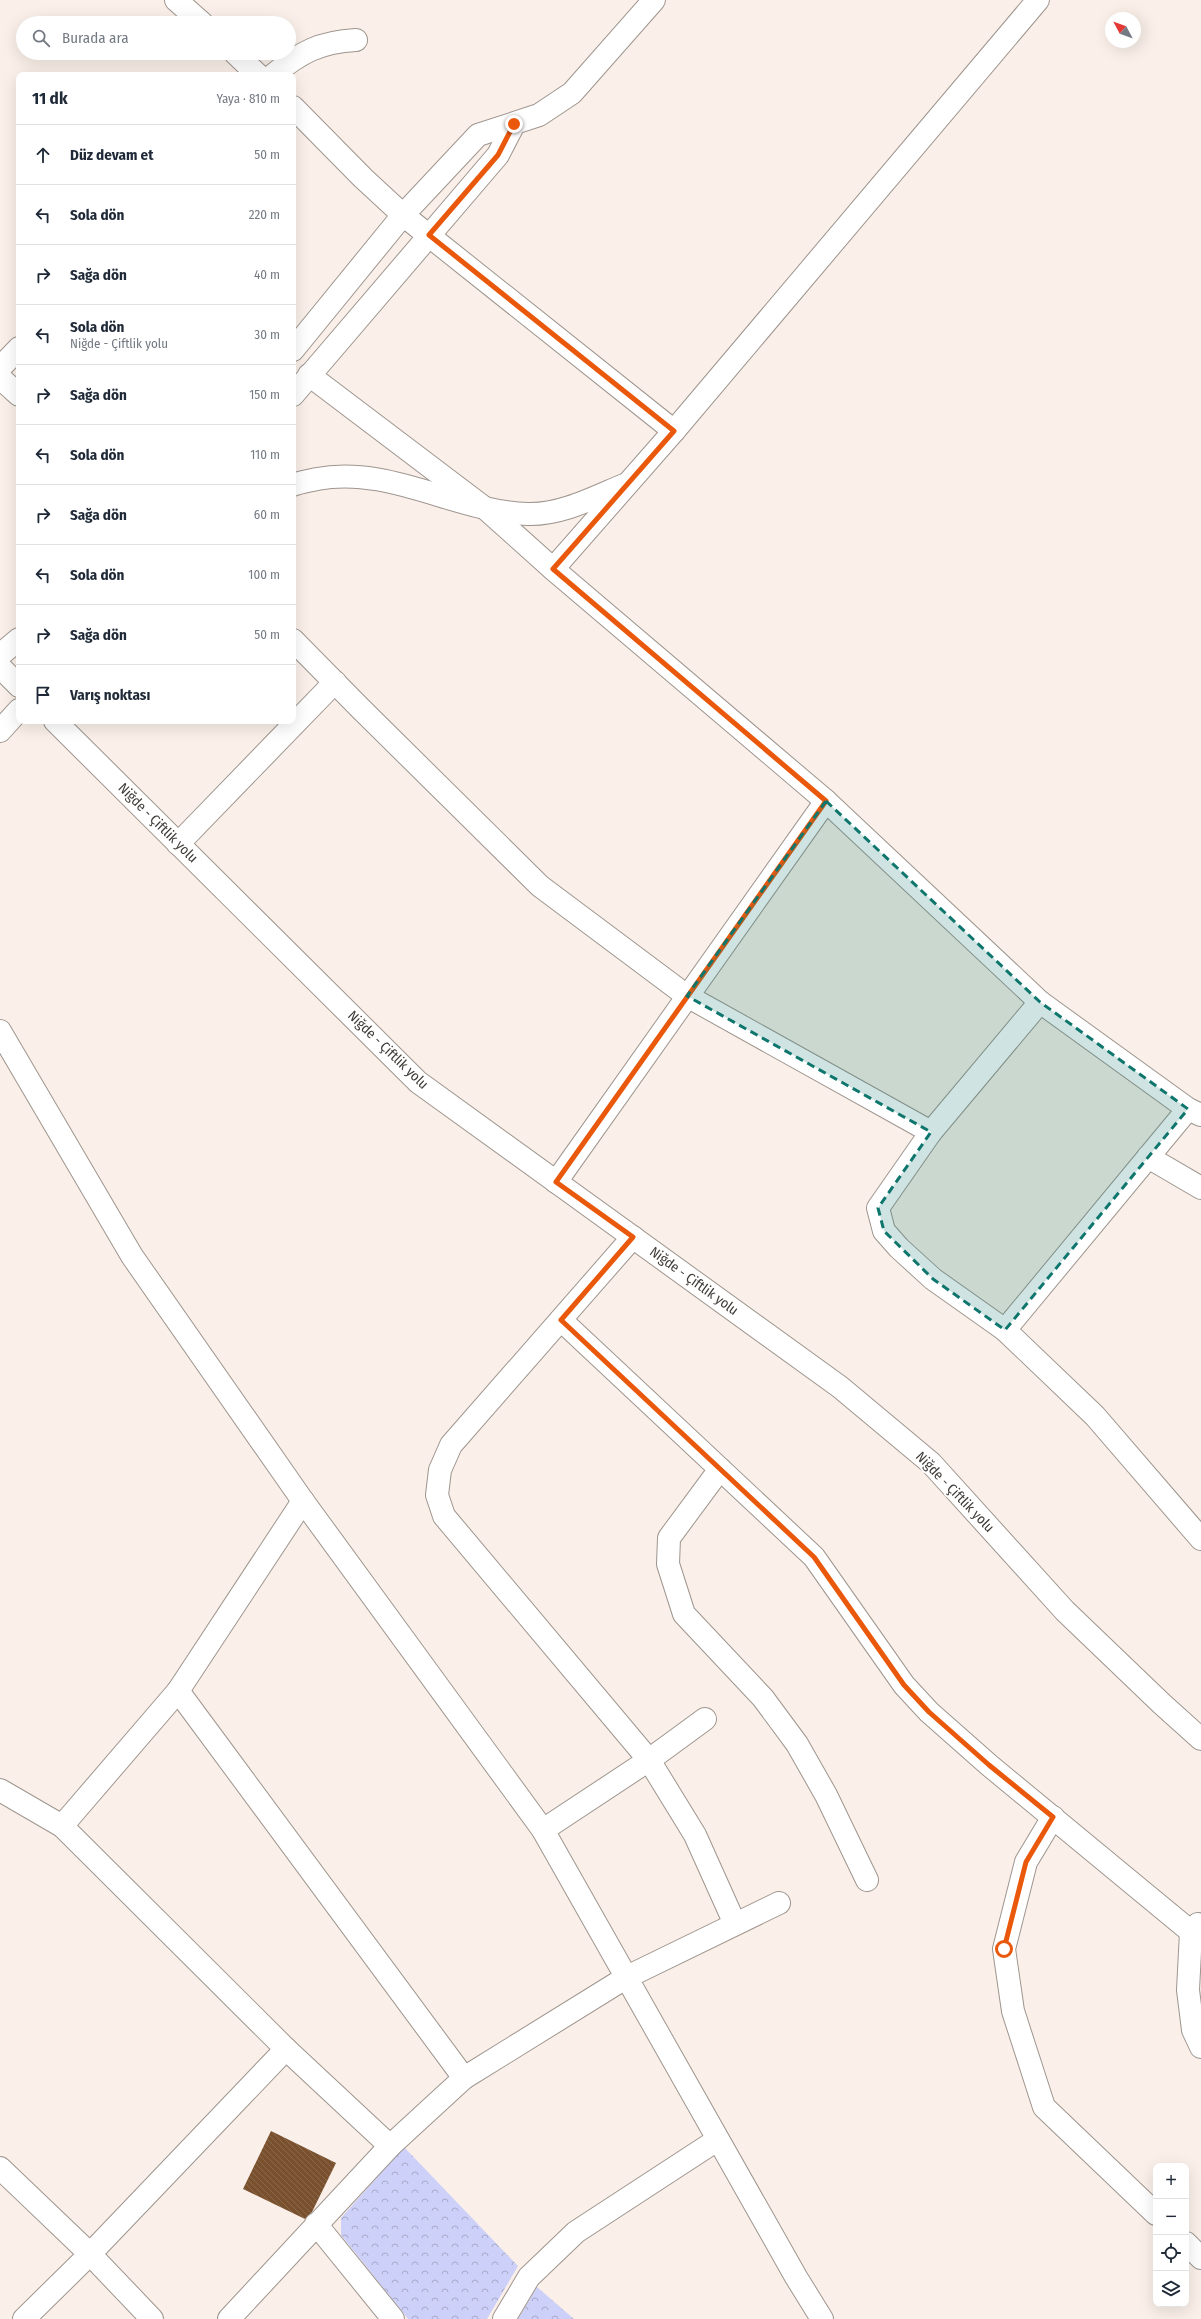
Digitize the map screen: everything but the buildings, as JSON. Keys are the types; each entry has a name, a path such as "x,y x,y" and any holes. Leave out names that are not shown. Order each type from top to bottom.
{"street":[{"path":"176,0 194,16"},
{"path":"296,346 404,215 478,135 539,115 572,93 654,0"},
{"path":"553,569 674,431 1038,0"},
{"path":"296,57 332,42 356,40"},
{"path":"242,60 255,72"},
{"path":"278,72 292,60"},
{"path":"296,110 364,178 404,215 674,431"},
{"path":"296,391 498,155 514,124"},
{"path":"0,368 16,351"},
{"path":"309,376 486,509 553,569 826,801 1040,1002 1195,1112 1148,1157 1005,1330"},
{"path":"0,378 16,392"},
{"path":"296,484 338,475 408,485 486,509 529,514 552,511 627,484"},
{"path":"0,655 16,641"},
{"path":"296,643 540,886 687,996 931,1132"},
{"path":"0,667 16,683"},
{"path":"296,722 335,682"},
{"path":"0,731 16,713"},
{"name":"Niğde - Çiftlik yolu","path":"58,724 418,1082 840,1387 932,1463 1066,1611 1162,1704 1201,1739"},
{"path":"178,844 294,724"},
{"path":"556,1182 826,801"},
{"path":"1040,1002 931,1132 878,1208 884,1231 899,1248 934,1279 1005,1330 1095,1416 1201,1539"},
{"path":"0,1031 132,1256 303,1501 543,1830 627,1977 717,2140 822,2319"},
{"path":"1148,1157 1201,1188"},
{"path":"633,1237 451,1445 440,1470 437,1495 444,1516 649,1760 695,1835 735,1924"},
{"path":"561,1320 814,1557 904,1685 929,1712 989,1765 1198,1931 1188,1990 1192,2030 1201,2047"},
{"path":"720,1469 669,1538 668,1564 684,1614 763,1698 797,1744 826,1795 867,1880"},
{"path":"62,1826 178,1691 303,1501"},
{"path":"178,1691 464,2078"},
{"path":"543,1830 649,1760 705,1719"},
{"path":"0,1790 62,1826 286,2049 390,2146"},
{"path":"1053,1817 1026,1862 1004,1949 1013,2011 1044,2107 1153,2211"},
{"path":"229,2319 390,2146 464,2078 627,1977 779,1903"},
{"path":"24,2319 90,2254 286,2049"},
{"path":"504,2319 529,2277 576,2232 717,2140"},
{"path":"0,2168 90,2254 152,2319"},
{"path":"316,2224 393,2319"},
{"path":"1189,2246 1201,2258"}],"highlighted area":[{"path":"826,801 1040,1002 1188,1109 1005,1330 933,1279 884,1231 878,1208 931,1132 687,996"}],"green space":[{"path":"404,2147 518,2266 487,2319 408,2319 341,2235 341,2218"},
{"path":"537,2287 574,2319 518,2319"}],"route":[{"path":"514,124 498,155 429,235 674,431 553,569 826,801 556,1182 633,1237 561,1320 814,1557 904,1685 929,1712 989,1765 1053,1817 1026,1862 1004,1949"}]}
